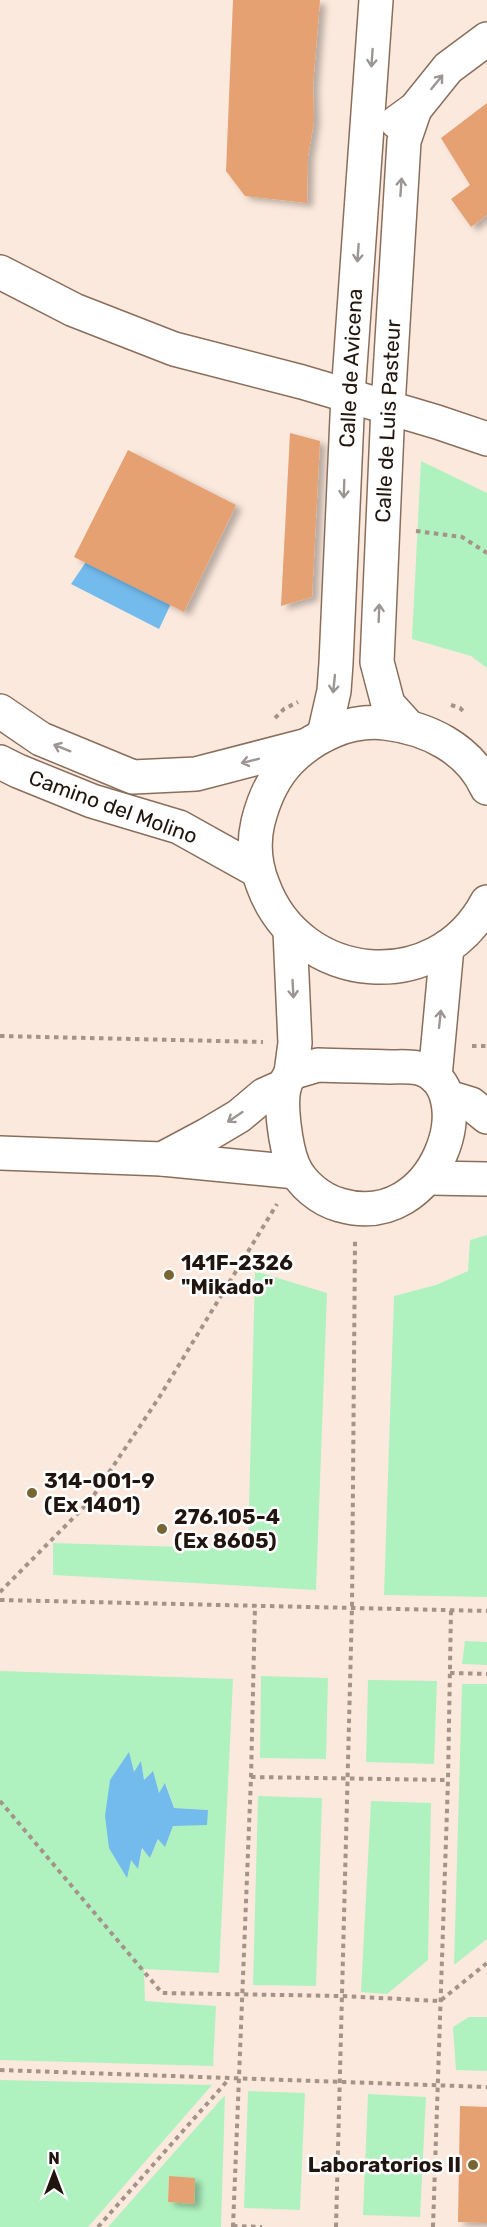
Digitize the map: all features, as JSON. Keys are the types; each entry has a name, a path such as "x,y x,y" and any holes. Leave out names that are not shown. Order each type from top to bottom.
{"street":[{"name":"Calle de Avicena","path":"315,740 334,691 348,395 376,0"},
{"path":"369,97 374,114 384,122 396,122 415,109 448,68 487,39"},
{"name":"Calle de Luis Pasteur","path":"407,725 388,704 376,662 387,407 404,141 415,109"},
{"path":"0,272 74,310 174,349 348,395 487,439"},
{"name":"Camino del Molino","path":"0,711 41,739 133,777 196,774 315,740 351,725 379,722 407,725"},
{"path":"407,725 437,736 462,755 483,779 487,788"},
{"path":"315,740 280,770 263,801 255,835 258,871 269,903 290,931 312,949 338,961 366,968 394,967 422,960 447,947 466,932 482,913 487,902"},
{"name":"Camino del Molino","path":"0,762 92,801 179,827 258,871"},
{"path":"290,931 290,1068 284,1127 287,1150 296,1172 312,1190 332,1203 355,1209 383,1208 408,1197 429,1178 440,1156 451,1114 441,1087 437,1045 447,947"},
{"path":"162,1159 207,1136 239,1116 264,1095 290,1068 318,1065 418,1068 441,1087 471,1104 487,1117"},
{"path":"0,1153 162,1159 296,1172"},
{"path":"429,1178 487,1179"}],"path":[{"path":"382,531 418,531 462,537 487,553"},
{"path":"268,725 284,709 314,695 334,691"},
{"path":"441,701 460,708 468,715"},
{"path":"0,1036 290,1068"},
{"path":"437,1045 487,1046"},
{"path":"0,1592 90,1501 160,1396 296,1172"},
{"path":"336,2227 352,1607 355,1209"},
{"path":"0,1600 487,1611"},
{"path":"255,1605 251,1777 233,2227 262,2227"},
{"path":"433,2227 448,1780 451,1610"},
{"path":"450,1673 487,1674"},
{"path":"251,1777 448,1780"},
{"path":"0,1801 162,1993 341,1996 440,2001 487,1963"},
{"path":"0,2070 487,2087"},
{"path":"98,2227 230,2078"}],"green space":[{"path":"421,461 487,493 487,668 471,656 412,639"},
{"path":"487,1235 487,1597 384,1595 394,1296 436,1285 468,1271 470,1240"},
{"path":"255,1271 327,1293 316,1590 53,1575 53,1543 248,1549"},
{"path":"465,1641 487,1642 487,1665 462,1664"},
{"path":"0,1671 233,1679 219,1973 144,1969 145,2001 216,2006 213,2066 0,2060","holes":["128,1753 134,1773 141,1762 144,1780 152,1772 159,1794 166,1784 174,1808 208,1810 173,1826 165,1846 159,1838 150,1858 143,1848 138,1868 131,1859"]},
{"path":"261,1676 328,1678 326,1759 260,1758"},
{"path":"368,1680 437,1681 434,1764 366,1762"},
{"path":"462,1684 487,1684 487,1939 454,1965"},
{"path":"258,1796 322,1798 316,1986 253,1985"},
{"path":"371,1801 431,1803 428,1960 387,1994 361,1992"},
{"path":"469,2017 487,2017 487,2071 456,2070 453,2027"},
{"path":"0,2080 212,2085 88,2227 0,2227"},
{"path":"248,2091 305,2093 300,2210 244,2208"},
{"path":"368,2094 426,2097 420,2217 363,2215"},
{"path":"225,2095 221,2227 108,2227","holes":["169,2177 194,2178 194,2203 168,2202"]}],"water":[{"path":"94,550 177,591 159,629 71,584"},
{"path":"129,1752 134,1772 141,1761 144,1780 153,1771 159,1793 165,1783 174,1808 208,1810 207,1825 173,1826 165,1847 158,1839 150,1858 142,1848 138,1869 131,1860 127,1878 109,1848 105,1816 110,1780"}],"building":[{"path":"233,0 320,0 313,85 314,121 308,156 307,203 245,196 226,171"},
{"path":"487,103 487,215 471,227 451,199 470,185 441,138"},
{"path":"290,433 320,441 312,597 281,606"},
{"path":"128,450 236,505 184,612 74,557"},
{"name":"Laboratorios II","path":"460,2106 487,2107 487,2223 458,2222"},
{"path":"169,2176 195,2178 194,2204 168,2202"}],"place":[{"name":"141F-2326 \"Mikado\"","path":"169,1275"},
{"name":"314-001-9 (Ex 1401)","path":"32,1493"},
{"name":"276.105-4 (Ex 8605)","path":"162,1529"},
{"name":"Laboratorios II","path":"473,2165"}]}
